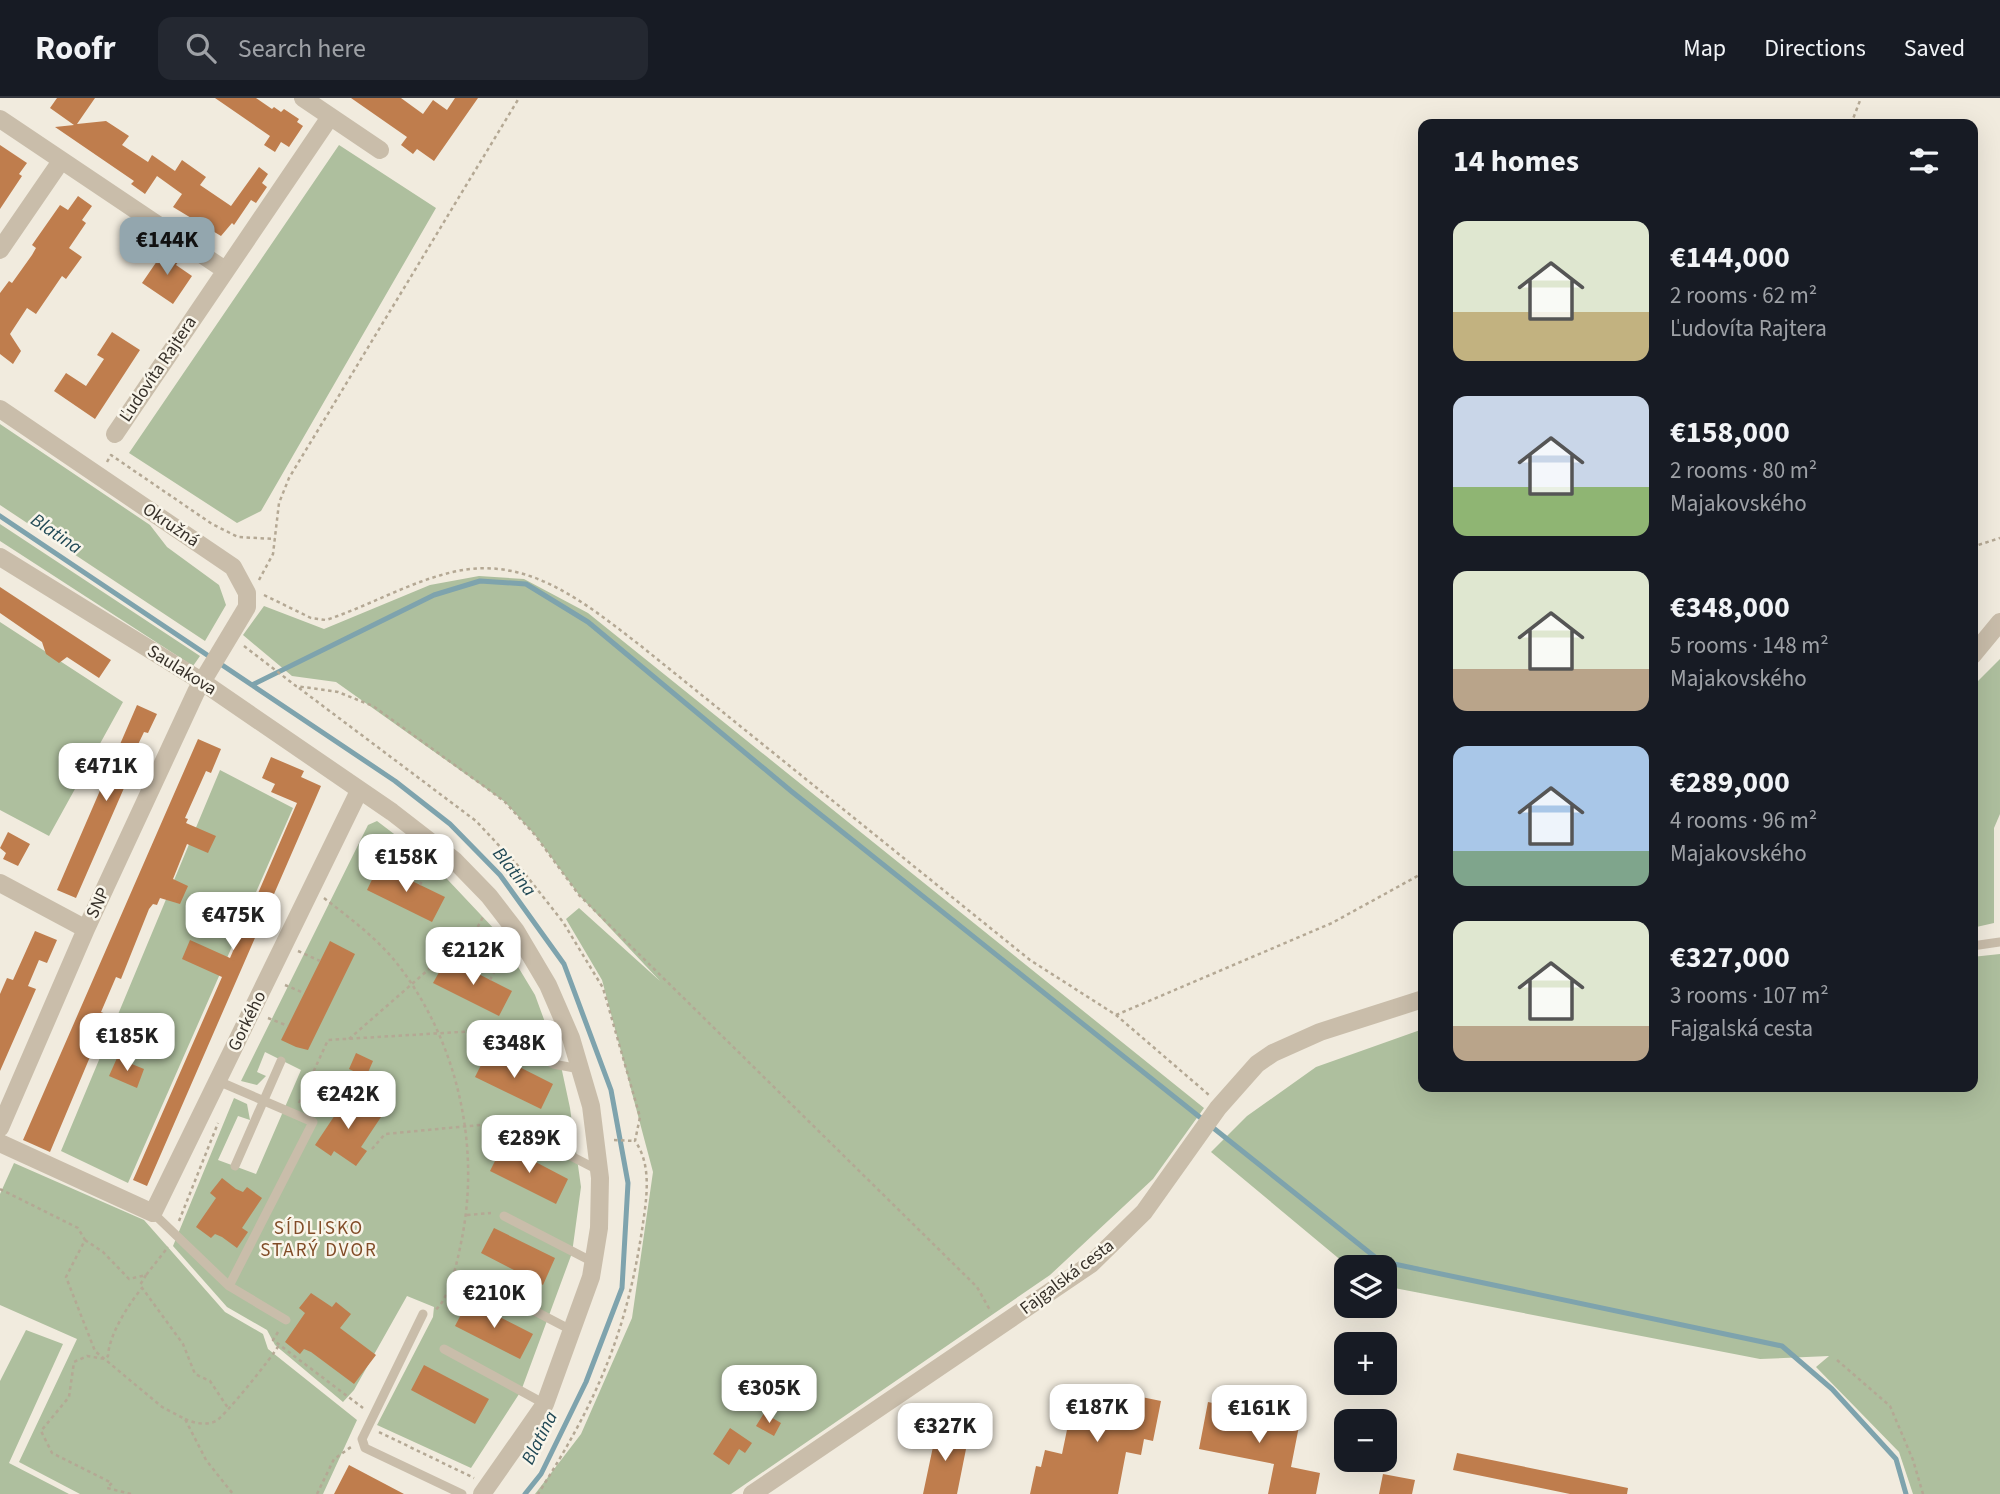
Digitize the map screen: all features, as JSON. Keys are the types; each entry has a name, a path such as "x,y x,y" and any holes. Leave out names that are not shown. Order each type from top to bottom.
{"street":[{"path":"303,98 380,150"},
{"name":"Ľudovíta Rajtera","path":"114,433 330,117"},
{"path":"0,119 225,270"},
{"path":"0,250 61,161"},
{"name":"Okružná","path":"0,409 233,567 247,593"},
{"name":"Saulakova","path":"0,557 204,676 454,860 503,913 548,985 591,1106 599,1170 599,1228 593,1262 573,1331 544,1404 478,1486"},
{"path":"204,676 247,607 247,593"},
{"path":"1978,649 2000,622"},
{"name":"SNP","path":"0,1128 86,929 204,676"},
{"name":"Gorkého","path":"153,1213 359,791"},
{"path":"0,883 86,929"},
{"name":"Fajgalská cesta","path":"752,1494 1060,1286 1121,1237 1144,1212 1242,1078 1273,1053 1320,1032 1418,1001"},
{"path":"0,1143 153,1213"}],"lane":[{"path":"506,1035 553,1064 580,1069"},
{"path":"235,1166 281,1061"},
{"path":"218,1081 313,1122 229,1286"},
{"path":"511,1125 599,1170"},
{"path":"153,1213 229,1286 286,1320"},
{"path":"504,1216 593,1262"},
{"path":"481,1283 573,1331"},
{"path":"423,1314 362,1439 365,1448 462,1494"},
{"path":"444,1349 544,1404"}],"path":[{"path":"247,593 270,565 279,503 302,453 519,98"},
{"path":"1853,119 1861,98"},
{"path":"111,455 212,524 238,537 275,539"},
{"path":"1978,545 2000,538"},
{"path":"247,593 259,593 311,618 326,620 454,571 502,570 553,584 584,603 661,662 1030,960 1116,1015 1219,1106"},
{"path":"227,641 296,686 338,692 373,706 505,802 535,835 579,895 977,1287 998,1327"},
{"path":"388,869 405,835"},
{"path":"420,884 433,858"},
{"path":"1116,1015 1332,923 1418,876"},
{"path":"324,898 378,942 412,986 438,1032 453,1069 466,1127 467,1215 456,1269 437,1311 423,1314"},
{"path":"458,964 486,911"},
{"path":"349,1039 476,928"},
{"path":"491,980 511,943"},
{"path":"284,944 320,961"},
{"path":"267,978 304,993"},
{"path":"252,1010 288,1026"},
{"path":"294,1114 328,1040 488,1028 506,1035"},
{"path":"372,1149 384,1134 497,1123 511,1125"},
{"path":"538,1494 575,1437 620,1335 636,1274 645,1205 646,1176 642,1150 634,1140 613,1140"},
{"path":"0,1189 78,1228 85,1240 103,1252 129,1279 146,1275"},
{"path":"467,1215 495,1212 504,1216"},
{"path":"174,1234 165,1254 140,1285 183,1344 195,1374 210,1381 228,1408"},
{"path":"85,1240 66,1277 95,1351 162,1407 197,1424 217,1421 266,1367 279,1345"},
{"path":"105,1359 108,1341 121,1325 125,1309 142,1288"},
{"path":"286,1320 273,1340 373,1416"},
{"path":"105,1359 87,1356 74,1362 69,1397 41,1431 52,1453 112,1483 107,1488 131,1494"},
{"path":"1837,1360 1890,1406 1913,1460 1923,1494"},
{"path":"185,1419 206,1460 228,1493 233,1494"},
{"path":"368,1426 478,1486"},
{"path":"317,1494 334,1459 362,1439"}],"green space":[{"path":"339,145 436,208 261,511 237,523 129,453"},
{"path":"0,424 150,525 167,547 219,585 226,605 205,641 0,505"},
{"path":"0,524 200,656 193,666 0,541"},
{"path":"479,576 524,579 588,613 1204,1108 1153,1179 1050,1275 731,1494 535,1494 581,1434 632,1318 653,1172 602,980 566,919 579,908 660,981 579,895 535,835 505,802 336,682 292,676 243,635 264,606 324,629 430,585"},
{"path":"0,622 123,702 49,836 0,810"},
{"path":"2000,659 2000,814 1994,828 1994,923 1978,927 1978,681"},
{"path":"220,770 293,808 128,1183 61,1151"},
{"path":"377,821 431,862 497,932 535,995 561,1066 570,1108 581,1187 572,1253 521,1391 471,1468 377,1425 433,1317 434,1307 407,1296 354,1390 343,1402 275,1345 267,1330 227,1307 173,1246 234,1098 247,1104 250,1120 238,1116 218,1160 256,1174 301,1070 265,1052 257,1072 266,1076 257,1085 241,1081 368,825"},
{"path":"2000,954 2000,1494 1913,1494 1899,1452 1816,1367 1829,1356 1760,1359 1397,1289 1397,1255 1335,1255 1211,1152 1247,1116 1316,1067 1418,1031 1418,1092 1978,1092 1978,956"},
{"path":"14,1163 144,1220 225,1312 263,1334 268,1349 357,1420 323,1494 80,1494 19,1462 77,1339 0,1305 0,1194"},
{"path":"26,1330 63,1344 9,1463 69,1494 0,1494 0,1381"}],"building":[{"path":"57,98 95,98 77,124 106,121 129,136 122,145 148,162 152,155 175,171 182,160 206,177 200,185 231,206 259,167 268,174 262,183 267,187 256,203 251,200 234,225 232,223 221,236 173,207 182,194 157,176 145,194 131,184 134,181 55,127 74,125 50,108"},
{"path":"215,98 256,98 272,109 274,107 281,112 284,109 299,119 297,122 303,126 289,147 281,142 275,152 264,145 270,136"},
{"path":"351,98 401,98 423,114 433,100 447,110 455,98 478,98 434,161 417,149 413,154 401,145 407,137"},
{"path":"0,145 27,163 19,174 22,176 0,209"},
{"path":"78,196 92,206 82,220 86,223 69,248 82,257 66,279 62,276 36,314 27,308 10,334 21,351 13,364 0,354 0,293 9,281 12,283 32,255 36,248 32,245 60,205 68,210"},
{"path":"166,248 181,258 176,265 192,276 173,304 142,283"},
{"path":"112,332 140,350 95,419 54,391 66,373 86,386 104,359 97,355"},
{"path":"0,587 111,660 99,678 67,657 59,663 46,654 42,642 0,613"},
{"path":"137,705 157,714 148,733 144,732 133,755 138,756 76,898 57,890"},
{"path":"198,739 221,749 211,773 206,771 185,818 188,819 186,823 216,836 208,853 187,844 173,879 188,886 180,904 160,898 157,905 153,904 149,909 121,979 116,977 101,1012 136,1026 128,1058 95,1045 50,1152 23,1140"},
{"path":"271,757 304,771 301,777 321,786 147,1186 133,1180 222,977 182,959 190,940 230,958 297,803 271,792 275,784 262,778"},
{"path":"8,832 30,844 18,866 3,859 6,853 0,848"},
{"path":"379,865 445,897 432,922 367,890"},
{"path":"35,931 57,940 47,963 39,960 28,986 36,989 0,1071 0,994 7,978 13,980"},
{"path":"330,941 355,954 308,1050 296,1047 281,1040"},
{"path":"447,958 512,991 499,1016 433,983"},
{"path":"488,1051 553,1084 541,1109 475,1077"},
{"path":"356,1053 373,1061 366,1077 349,1069"},
{"path":"117,1058 144,1069 137,1088 109,1076"},
{"path":"341,1096 363,1110 366,1105 381,1117 361,1147 367,1151 356,1166 334,1151 331,1156 315,1145 335,1115 330,1111"},
{"path":"503,1145 568,1179 556,1204 490,1171"},
{"path":"222,1178 236,1189 243,1192 247,1187 262,1198 242,1228 248,1232 237,1248 215,1234 211,1238 196,1227 216,1198 210,1193"},
{"path":"494,1228 555,1258 543,1285 481,1253"},
{"path":"311,1293 332,1307 336,1302 351,1314 340,1328 376,1355 354,1384 311,1352 304,1349 300,1354 285,1342 305,1313 299,1308"},
{"path":"468,1301 533,1334 520,1359 455,1326"},
{"path":"424,1365 489,1399 475,1424 411,1390"},
{"path":"1093,1387 1161,1401 1153,1441 1144,1439 1141,1455 1126,1452 1118,1494 1030,1494 1036,1466 1041,1467 1045,1450 1062,1454 1075,1391 1091,1394"},
{"path":"1208,1402 1300,1421 1291,1467 1320,1473 1316,1494 1268,1494 1274,1464 1199,1449"},
{"path":"764,1413 781,1423 774,1436 756,1426"},
{"path":"938,1423 955,1427 952,1441 967,1444 957,1494 923,1494"},
{"path":"730,1428 752,1443 745,1453 739,1449 729,1465 713,1454"},
{"path":"1457,1453 1628,1488 1627,1494 1570,1494 1453,1470"},
{"path":"349,1465 404,1494 334,1494"},
{"path":"1383,1474 1415,1480 1412,1494 1379,1494"}],"waterway":[{"name":"Blatina","path":"0,516 395,781 450,824 500,875 564,964 611,1090 628,1183 622,1288 586,1382 541,1474 525,1494"},
{"path":"252,685 434,595 480,581 526,584 588,622 791,791 1380,1261 1782,1346 1832,1389 1896,1459 1906,1494"}],"district":[{"name":"SÍDLISKO STARÝ DVOR","path":"319,1239"}]}
